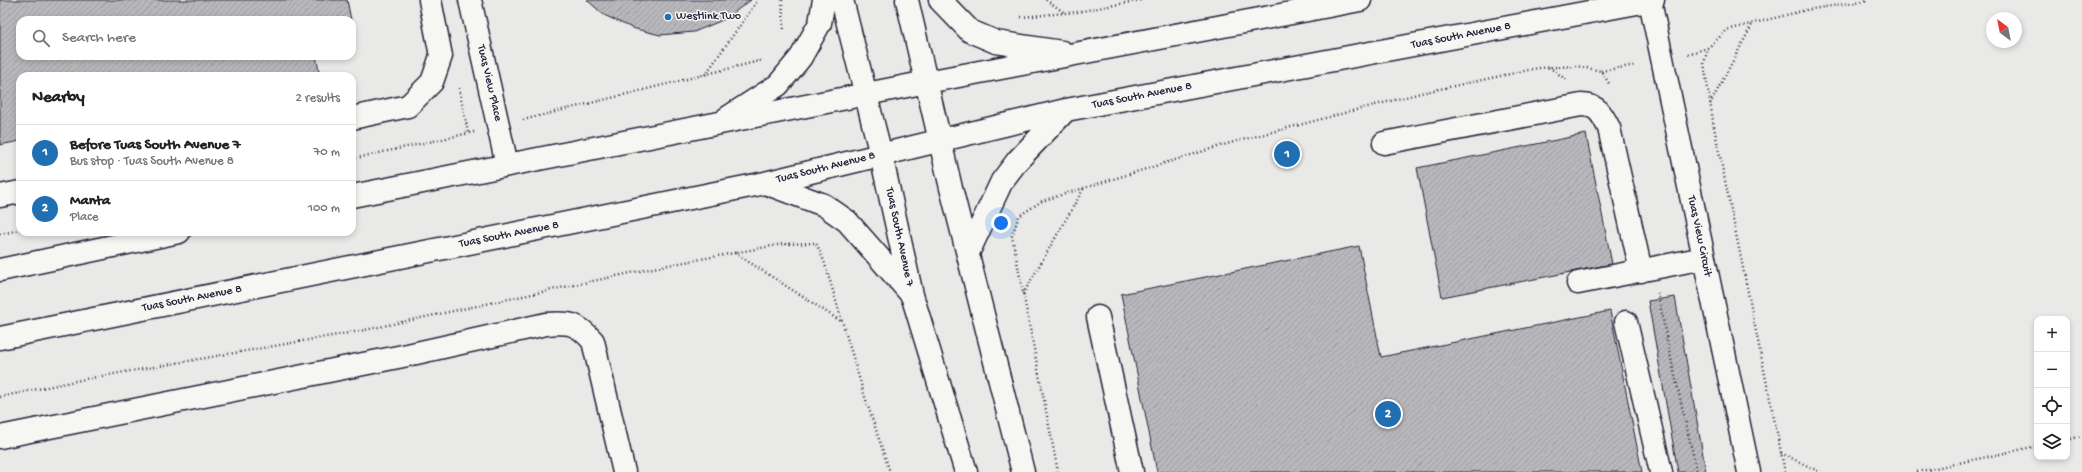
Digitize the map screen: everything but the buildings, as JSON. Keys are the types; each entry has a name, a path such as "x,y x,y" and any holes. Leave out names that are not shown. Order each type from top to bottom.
{"street":[{"path":"356,117 408,106 432,82 441,56 430,0"},
{"name":"Tuas View Place","path":"470,0 507,165"},
{"path":"718,124 778,85 801,57 820,23 824,0"},
{"name":"Tuas South Avenue 7","path":"842,0 881,155 912,295 966,472"},
{"path":"907,0 1023,472"},
{"path":"940,0 970,31 996,42 1080,54"},
{"path":"356,195 927,82 1360,0"},
{"name":"Tuas South Avenue 8","path":"0,338 765,183 940,139 1066,110 1651,0"},
{"name":"Tuas View Circuit","path":"1651,0 1749,472"},
{"path":"1384,143 1581,105 1590,105 1598,109 1609,128 1647,269"},
{"path":"968,253 1002,181 1018,160 1066,110"},
{"path":"765,183 824,205 847,221 912,295"},
{"path":"0,196 16,193"},
{"path":"0,270 160,236"},
{"path":"1578,283 1704,258"},
{"path":"1098,317 1132,472"},
{"path":"0,437 387,359 546,324 566,322 582,329 594,341 624,472"},
{"path":"1626,322 1661,472"}],"path":[{"path":"705,75 758,0"},
{"path":"782,0 784,34"},
{"path":"1046,0 1066,13"},
{"path":"1015,18 1066,13 1141,0"},
{"path":"1785,472 1710,104 1704,63 1708,48 1727,30 1806,10 1869,0"},
{"path":"1710,104 1753,23"},
{"path":"356,159 499,126 758,62 769,56"},
{"path":"1058,472 1012,236 1018,216 1042,201 1230,143 1405,97 1538,68 1577,66 1601,71 1613,89"},
{"path":"1023,295 1084,188"},
{"path":"0,234 16,231"},
{"path":"0,397 85,379 360,331 663,266 783,244 816,243 824,261 890,472"},
{"path":"735,253 843,322"},
{"path":"1647,269 1667,341 1697,472"},
{"path":"2070,439 2082,436"},
{"path":"1917,472 2034,447"},
{"path":"1781,453 1820,472"}],"place":[{"name":"Westlink Two","path":"668,17"},
{"name":"Before Tuas South Avenue 7","path":"1287,154"},
{"name":"Manta","path":"1388,414"}]}
